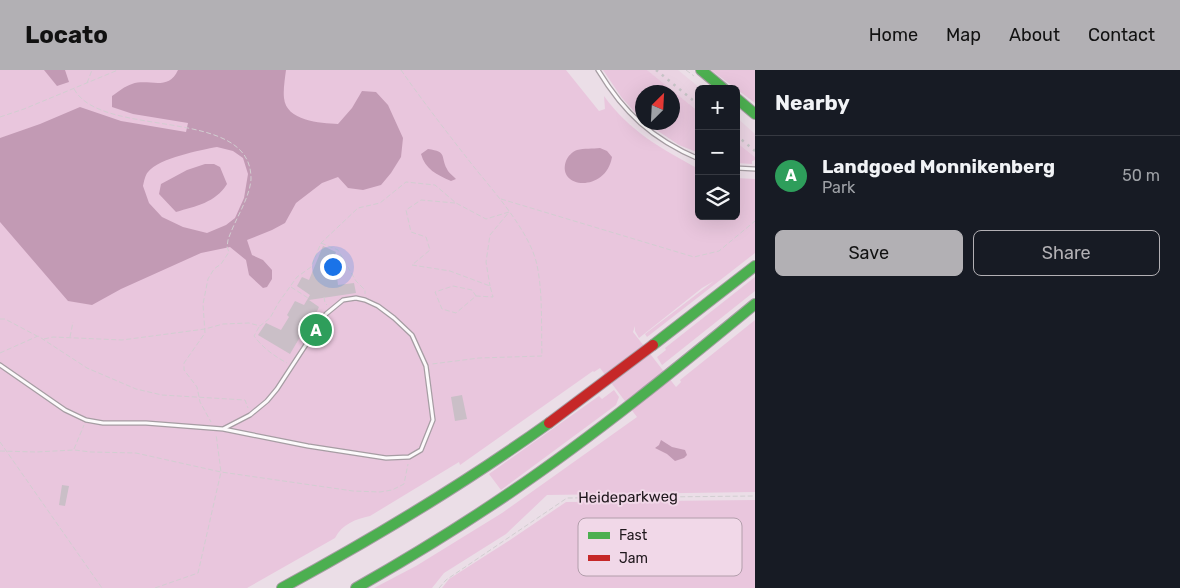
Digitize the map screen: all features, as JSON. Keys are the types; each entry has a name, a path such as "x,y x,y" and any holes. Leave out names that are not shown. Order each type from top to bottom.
{"main road":[{"path":"701,70 719,85"},
{"path":"740,101 755,114"},
{"path":"282,588 376,536 450,491 607,381 755,266"},
{"path":"356,588 398,565 473,518 542,470 628,408 755,304"}],"lane":[{"path":"598,70 620,104 643,127 664,142 695,157"},
{"path":"740,168 755,169"},
{"path":"0,365 65,410 86,420 103,423 146,423 223,429 386,458 410,457 421,450 433,420 426,366 412,335 394,318 378,306 365,300 356,298 343,300 326,314 277,389 267,401 250,415 223,429"}],"path":[{"path":"87,83 92,70"},
{"path":"0,117 118,70"},
{"path":"401,70 423,102 500,199 530,243 537,265 541,301 542,356 479,358 435,362 426,366"},
{"path":"74,89 77,95 107,112 148,122 187,127 225,139 243,153 248,162 251,182 232,228 227,247"},
{"path":"292,366 267,351 254,336 260,326 270,318 297,277 311,268 321,243 358,208 380,203 406,182 435,185 456,203 486,219 509,212"},
{"path":"500,199 694,258 719,250 755,221"},
{"path":"456,203 421,200 406,210 411,232 426,237 430,250 412,265 450,271 490,286"},
{"path":"476,296 472,290 453,286 435,292 442,309 456,313 476,296 493,297 486,262 490,235 509,212"},
{"path":"321,243 338,250 356,282 365,290 365,300"},
{"path":"290,286 308,298"},
{"path":"324,297 325,303 332,309"},
{"path":"0,319 44,339 87,368 136,389 162,395 245,400 250,415"},
{"path":"70,338 73,322"},
{"path":"44,339 50,337 122,340 205,329 223,324 249,323 260,326"},
{"path":"0,353 38,336"},
{"path":"74,450 86,420"},
{"path":"0,442 102,588"},
{"path":"0,451 74,450 136,453 221,472 354,491 380,492 392,490 404,484 410,457"},
{"name":"Heideparkweg","path":"439,588 446,580 567,498 755,496"}],"shaded area":[{"path":"0,70 566,70 599,111 605,109 604,96 635,130 659,147 695,167 695,220 740,220 740,178 755,179 755,253 647,337 645,334 714,281 702,288 639,338 635,331 635,326 633,332 676,387 681,382 680,380 755,320 755,492 547,495 506,534 444,573 432,588 374,588 416,566 502,513 637,417 600,368 593,371 460,465 459,462 370,516 350,523 341,529 335,538 247,588 0,588"},
{"path":"44,70 65,70 69,82 57,86"},
{"path":"178,70 286,70 284,98 286,106 291,112 305,119 331,124 338,124 352,108 362,91 376,92 388,105 403,138 401,157 381,185 363,190 348,188 338,177 322,183 296,203 285,223 247,240 252,255 263,260 272,270 272,279 267,287 263,288 249,275 246,260 230,247 201,253 121,289 92,305 68,301 0,222 0,138 80,107 121,121 186,132 188,123 133,114 112,107 112,96 127,86 138,83 164,83 174,77","holes":["217,147 233,151 243,158 248,174 244,198 235,218 226,225 207,233 183,227 162,217 149,203 143,186 147,173 153,167 170,159 210,148"]},
{"path":"603,70 647,70 666,85 635,85 635,112 622,98"},
{"path":"647,70 678,70 696,85 695,109 680,97 680,85 666,85"},
{"path":"711,70 755,70 755,103 740,92 740,85 731,85"},
{"path":"680,97 695,109 695,151 679,145 656,130 680,130"},
{"path":"740,121 755,134 755,157 740,145"},
{"path":"740,145 755,157 752,164 740,163"},
{"path":"600,148 607,151 612,157 608,169 601,177 583,183 575,182 568,177 565,170 566,161 570,154 580,149"},
{"path":"428,149 441,153 445,165 456,179 451,181 436,174 425,164 421,154"},
{"path":"205,164 214,164 220,167 227,184 211,200 176,212 159,194 161,184 187,170"},
{"path":"755,277 755,291 662,365 657,357 666,350 665,348"},
{"path":"614,390 619,397 616,405 501,490 489,474 599,396 602,399"},
{"path":"661,440 672,447 685,450 687,455 675,461 667,454 655,448"},
{"path":"755,500 755,588 442,588 449,579 566,502"}],"building":[{"path":"323,246 336,252 328,272 337,276 338,285 354,283 356,293 309,300 319,307 311,324 309,323 304,331 305,335 300,337 290,354 258,335 266,323 281,330 289,317 287,315 295,301 304,305 310,295 297,286 302,277 309,280"},
{"path":"462,395 467,419 455,421 451,397"},
{"path":"62,485 69,486 65,506 59,505"}],"railway":[{"path":"656,70 695,102"},
{"path":"740,138 755,151"}],"traffic: fast":[{"path":"701,70 719,85"},
{"path":"740,101 755,114"},
{"path":"653,345 755,266"},
{"path":"356,588 454,529 543,470 635,401 755,304"},
{"path":"282,588 418,510 549,423"}],"traffic: jam":[{"path":"549,423 653,345"}],"place":[{"name":"Landgoed Monnikenberg","path":"316,330"}]}
